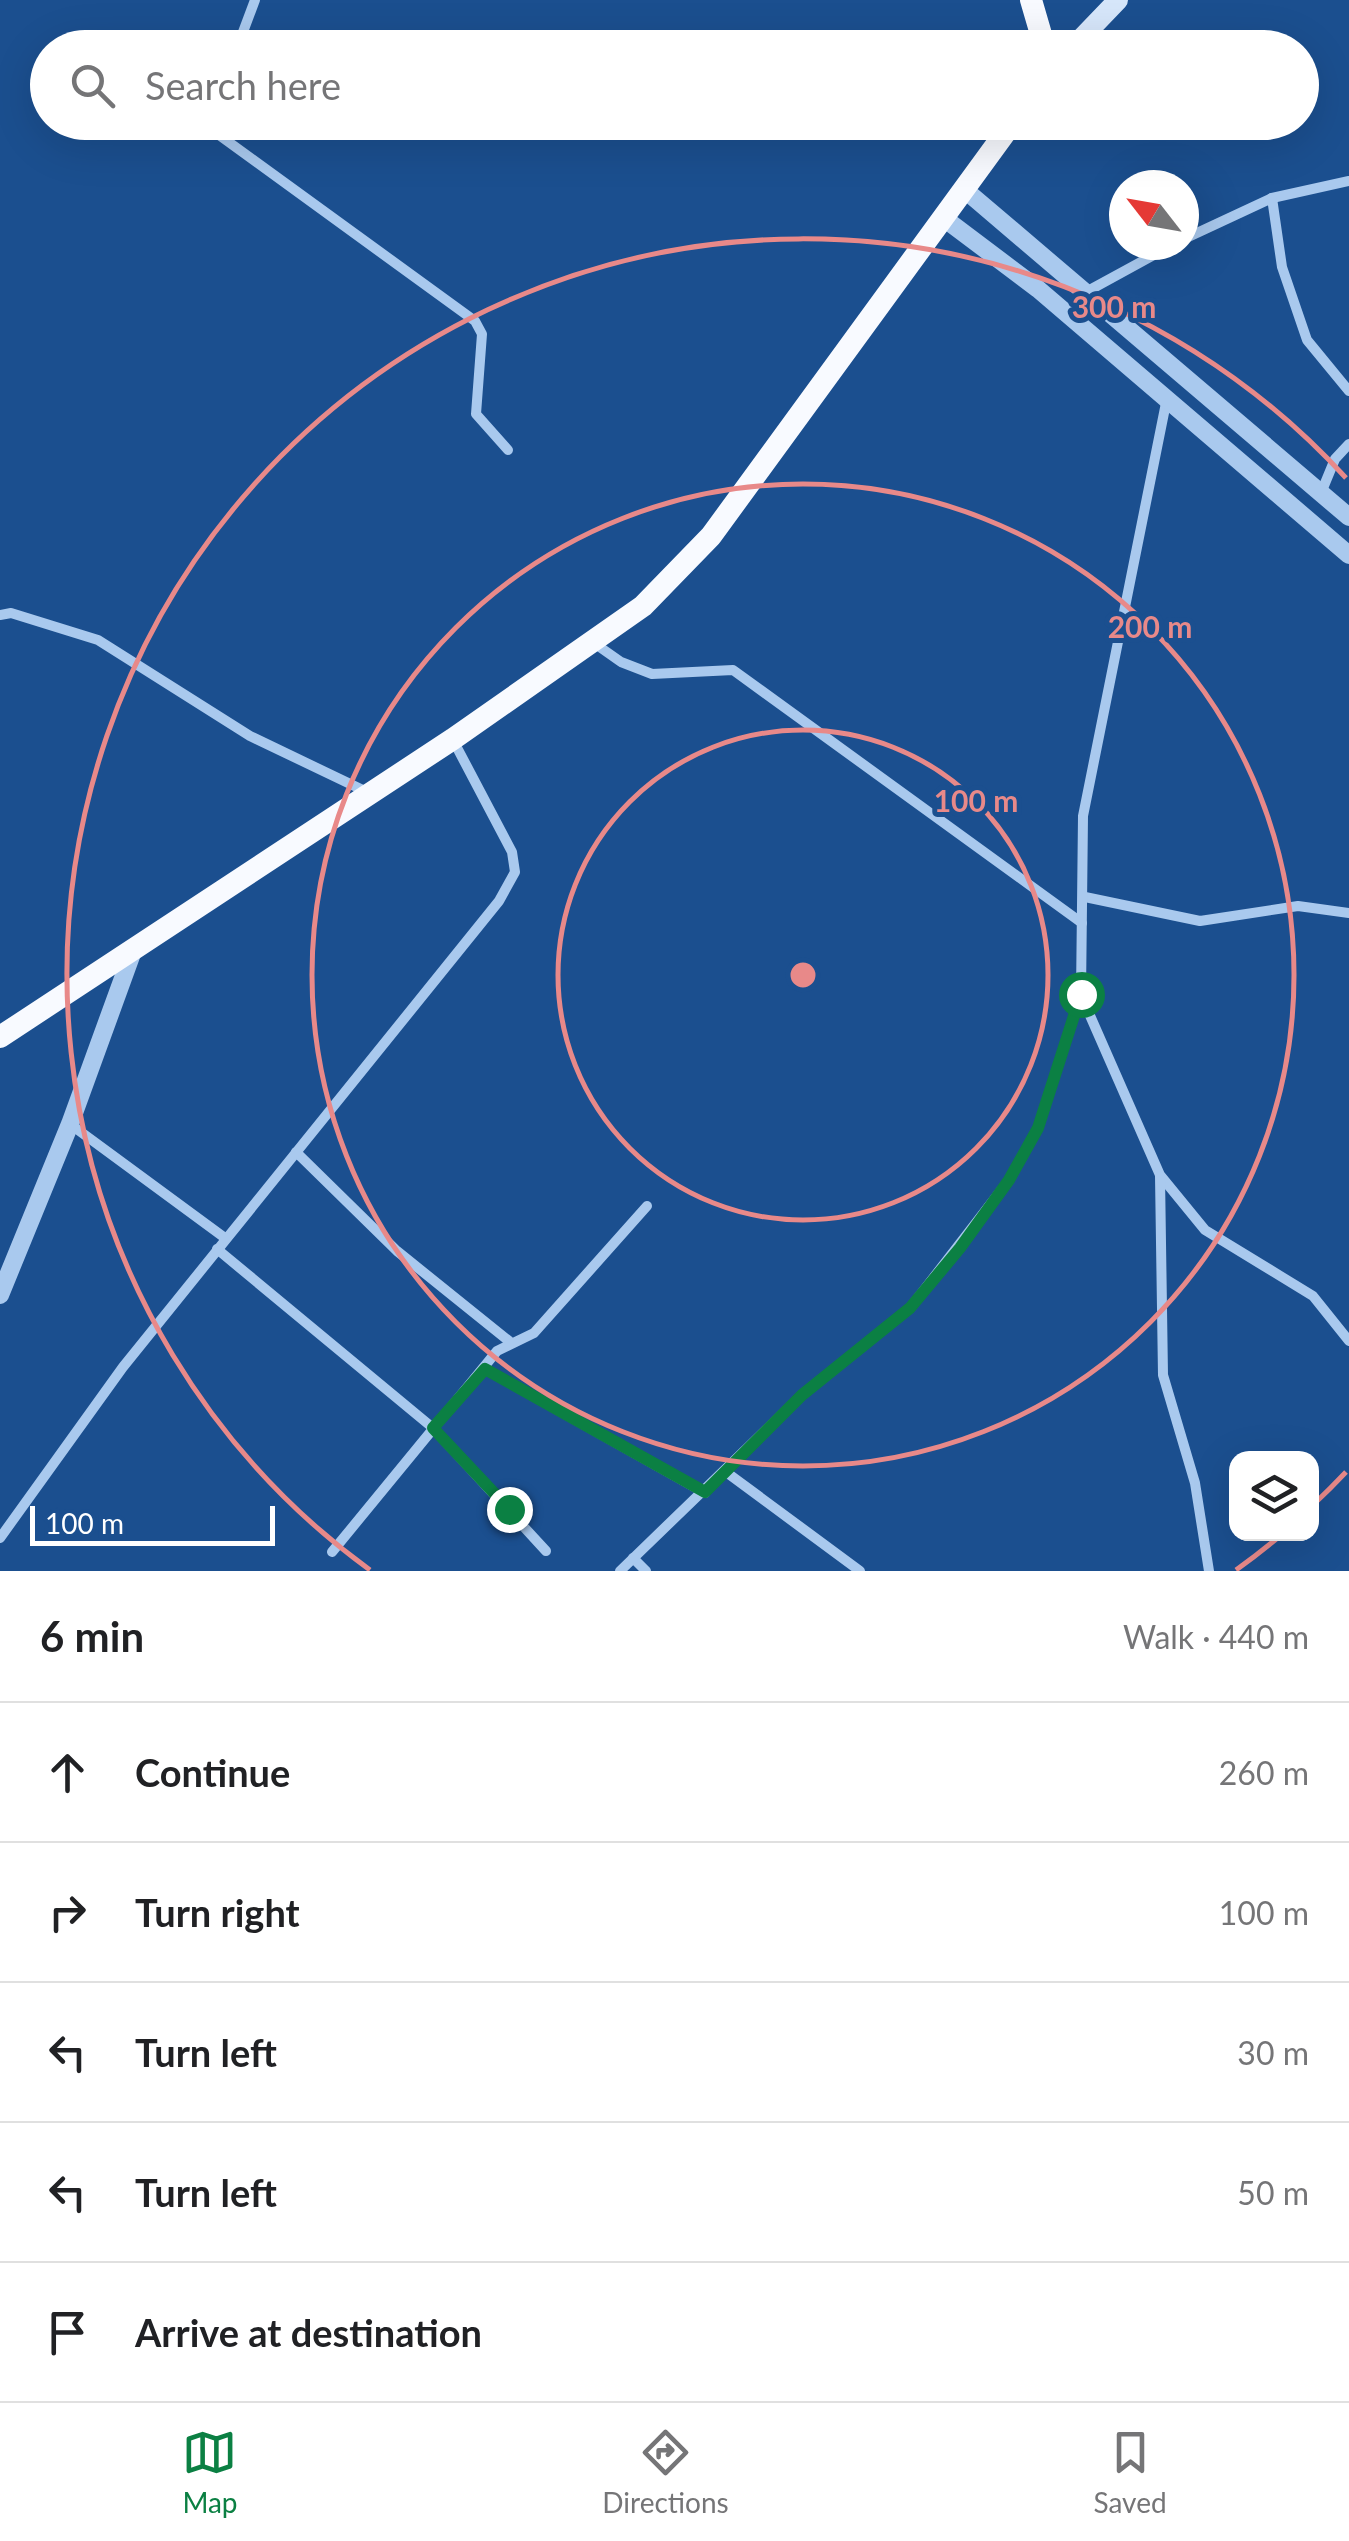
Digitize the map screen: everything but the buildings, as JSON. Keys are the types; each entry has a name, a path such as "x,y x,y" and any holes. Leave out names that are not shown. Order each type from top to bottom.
{"highway":[{"path":"1031,0 1040,30"},
{"path":"0,1037 453,739 643,606 711,536 945,220 1000,140"}],"main road":[{"path":"1089,30 1118,0"}],"street":[{"path":"244,30 255,0"},
{"path":"227,140 475,321 482,334 476,414 508,450"},
{"path":"1199,231 1272,198 1349,181"},
{"path":"965,190 1349,517"},
{"path":"1272,198 1282,267 1307,340 1349,392"},
{"path":"945,220 1038,290 1349,555"},
{"path":"1086,292 1145,260"},
{"path":"620,1571 802,1395 910,1308 1009,1180 1038,1128 1081,994 1083,816 1167,398"},
{"path":"1321,493 1335,460 1349,444"},
{"path":"0,614 11,613 98,640 250,736 368,793"},
{"path":"593,642 621,662 652,674 733,670 1082,923"},
{"path":"0,1538 123,1367 498,901 515,872 512,852 453,739"},
{"path":"1085,897 1200,922 1298,906 1349,913"},
{"path":"0,1295 70,1124 134,948"},
{"path":"1081,994 1160,1175 1206,1230 1251,1262 1314,1296 1349,1341"},
{"path":"70,1124 225,1238"},
{"path":"296,1152 398,1252 509,1342"},
{"path":"1160,1175 1163,1375 1195,1483 1209,1571"},
{"path":"332,1552 509,1342 534,1334 647,1206"},
{"path":"218,1249 433,1428 546,1551"},
{"path":"485,1369 705,1492"},
{"path":"726,1472 860,1571"},
{"path":"633,1558 646,1571"}],"route":[{"path":"509,1509 433,1428 485,1369 705,1492 802,1395 910,1308 960,1248 1009,1180 1038,1128 1081,994"}]}
